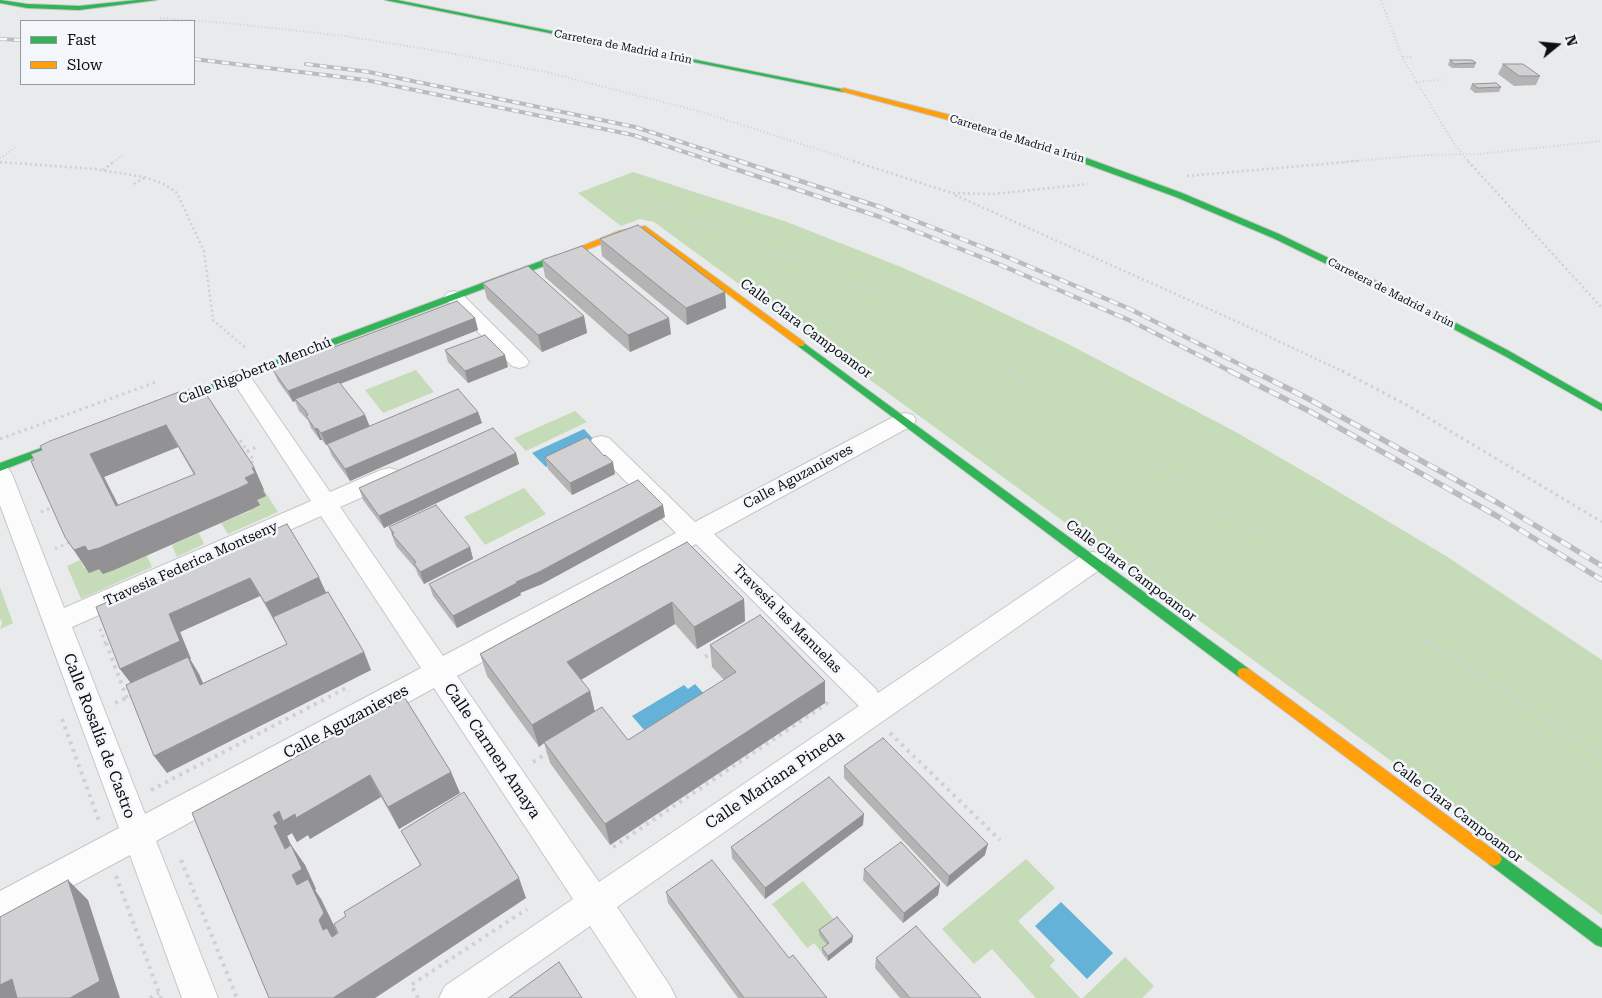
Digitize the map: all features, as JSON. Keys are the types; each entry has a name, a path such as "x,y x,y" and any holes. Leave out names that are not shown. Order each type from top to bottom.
{"main road":[{"path":"0,1 27,6 80,8 154,0"},
{"name":"Carretera de Madrid a Irún","path":"388,0 804,82 901,104 1009,135 1122,173 1276,236 1376,284 1506,353 1602,408"},
{"path":"485,8 575,38"},
{"name":"Calle Rigoberta Menchú","path":"156,409 239,365 454,297 642,228"},
{"name":"Calle Clara Campoamor","path":"642,228 904,420 1602,939"},
{"path":"0,467 73,440"}],"street":[{"path":"454,297 519,362"},
{"name":"Calle Carmen Amaya","path":"239,365 325,504 658,998"},
{"name":"Calle Aguzanieves","path":"0,909 438,672 700,538 904,420"},
{"path":"601,443 700,538"},
{"path":"325,504 409,467"},
{"name":"Calle Rosalía de Castro","path":"0,474 200,998"},
{"name":"Travesía Federica Montseny","path":"56,623 325,504"},
{"name":"Travesía las Manuelas","path":"700,538 866,697"},
{"name":"Calle Mariana Pineda","path":"457,998 1093,561"}],"path":[{"path":"1381,0 1402,57 1454,144 1490,187 1602,308"},
{"path":"155,18 184,20"},
{"path":"195,21 345,36 450,53 550,73 687,108 952,193 974,205 1231,319 1342,371 1405,404 1602,522"},
{"path":"1402,57 1411,57"},
{"path":"1416,82 1441,80"},
{"path":"1179,176 1426,155 1463,154 1602,140"},
{"path":"0,160 15,148"},
{"path":"103,170 123,155"},
{"path":"0,160 103,170 144,177 164,184 177,193 204,251 213,320 247,350 239,365"},
{"path":"134,184 144,177"},
{"path":"952,193 993,194 1092,184"},
{"path":"887,298 984,353 1225,512 1602,756"},
{"path":"0,439 164,380"},
{"path":"234,443 240,440 247,450 254,461 248,464"},
{"path":"247,450 264,444"},
{"path":"38,514 56,506"},
{"path":"1142,568 1225,512"},
{"path":"53,549 72,541"},
{"path":"103,624 99,626 127,698"},
{"path":"705,657 721,648"},
{"path":"153,795 151,789 346,688"},
{"path":"613,847 826,704 827,701 821,694"},
{"path":"115,704 119,712"},
{"path":"61,717 96,816"},
{"path":"883,725 1000,840"},
{"path":"527,766 553,750"},
{"path":"180,858 237,998"},
{"path":"113,869 160,995 150,998"},
{"path":"418,998 411,985 526,909"}],"green space":[{"path":"633,172 787,222 901,267 1068,344 1234,431 1317,479 1446,556 1602,660 1602,915 654,222 640,219 621,226 578,193"},
{"path":"416,370 434,392 383,413 365,390"},
{"path":"575,411 587,422 526,451 514,438"},
{"path":"524,488 546,514 485,545 464,517"},
{"path":"264,490 278,512 228,534 221,523 250,511"},
{"path":"199,533 204,544 177,557 172,545"},
{"path":"147,556 152,567 81,599 67,566 80,560 84,568 100,568"},
{"path":"0,587 13,623 0,629 2,623 0,618"},
{"path":"1026,859 1055,888 1018,921 1055,960 1050,966 1080,998 1036,998 992,949 974,964 942,929"},
{"path":"803,881 836,922 829,948 822,953 814,943 807,948 772,904"},
{"path":"1125,957 1154,986 1142,998 1083,998"}],"water":[{"path":"584,429 597,443 546,467 532,453"},
{"path":"695,684 706,696 651,738 632,716 684,685 688,689"},
{"path":"1061,902 1113,953 1087,979 1035,926"}],"building":[{"path":"1450,60 1472,60 1476,63 1454,64"},
{"path":"1503,64 1523,64 1540,76 1519,76"},
{"path":"1496,83 1501,87 1478,88 1472,84"},
{"path":"638,225 725,292 686,308 600,239"},
{"path":"582,246 669,318 628,335 542,260"},
{"path":"528,266 584,316 538,335 483,283"},
{"path":"457,301 475,318 288,391 273,370"},
{"path":"485,335 505,355 465,371 445,350"},
{"path":"339,382 365,415 321,433 317,428 315,429 306,416 308,415 305,410 295,399"},
{"path":"458,389 478,412 345,469 327,444"},
{"path":"189,390 191,394 201,390 204,395 206,394 254,467 252,468 255,473 245,478 249,483 99,548 88,551 85,546 74,550 65,537 31,461 34,460 31,454 42,450 40,446 50,441 179,392","holes":["166,425 195,474 116,506 90,454"]},
{"path":"493,428 516,453 379,516 359,488"},
{"path":"587,437 604,456 613,462 570,483 545,457"},
{"path":"638,480 663,505 453,616 429,584"},
{"path":"436,505 470,547 420,572 414,563 416,562 392,534 394,533 389,527"},
{"path":"287,524 319,577 265,603 250,578 169,614 180,641 120,669 96,607"},
{"path":"687,542 744,599 694,627 672,602 567,662 590,691 532,725 480,654"},
{"path":"328,592 364,652 154,756 126,685 188,657 200,685 287,644 273,617"},
{"path":"760,615 825,681 605,824 544,742 602,707 628,740 736,672 710,645"},
{"path":"405,698 451,772 388,807 370,775 296,818 295,814 283,821 279,811 273,815 278,824 274,826 285,849 291,845 302,869 292,875 297,885 308,879 324,913 319,920 323,930 327,928 332,937 338,933 334,924 346,916 344,912 421,865 401,831 464,792 519,878 333,998 269,998 192,813"},
{"path":"883,738 988,844 949,876 844,766"},
{"path":"829,777 864,814 765,888 731,847"},
{"path":"901,842 940,884 904,913 864,869"},
{"path":"712,860 789,958 793,955 827,998 744,998 666,892"},
{"path":"68,880 100,981 70,998 17,998 12,979 0,985 0,917"},
{"path":"837,917 853,936 828,956 822,948 829,943 819,930"},
{"path":"916,926 981,998 910,998 876,958"},
{"path":"559,962 582,998 509,998"}],"railway":[{"path":"0,39 20,40"},
{"path":"195,59 366,80 633,135 715,162"},
{"path":"306,64 369,72 635,127 743,162"},
{"path":"711,161 880,217 996,263 1131,321 1232,372"},
{"path":"739,161 880,207 995,252 1130,309 1255,372"},
{"path":"1230,371 1311,412 1504,520 1602,580"},
{"path":"1255,372 1307,398 1498,503 1602,566"}],"traffic: fast":[{"path":"0,1 27,6 79,8 154,0"},
{"path":"388,0 843,90"},
{"path":"1056,150 1179,195 1276,236 1375,284 1506,353 1602,408"},
{"path":"168,404 557,258"},
{"path":"801,344 1244,673"},
{"path":"0,467 66,442"},
{"path":"1494,859 1602,939"}],"traffic: slow":[{"path":"843,90 963,121 1056,150"},
{"path":"557,258 622,233 645,228 801,344"},
{"path":"1244,673 1494,859"}]}
